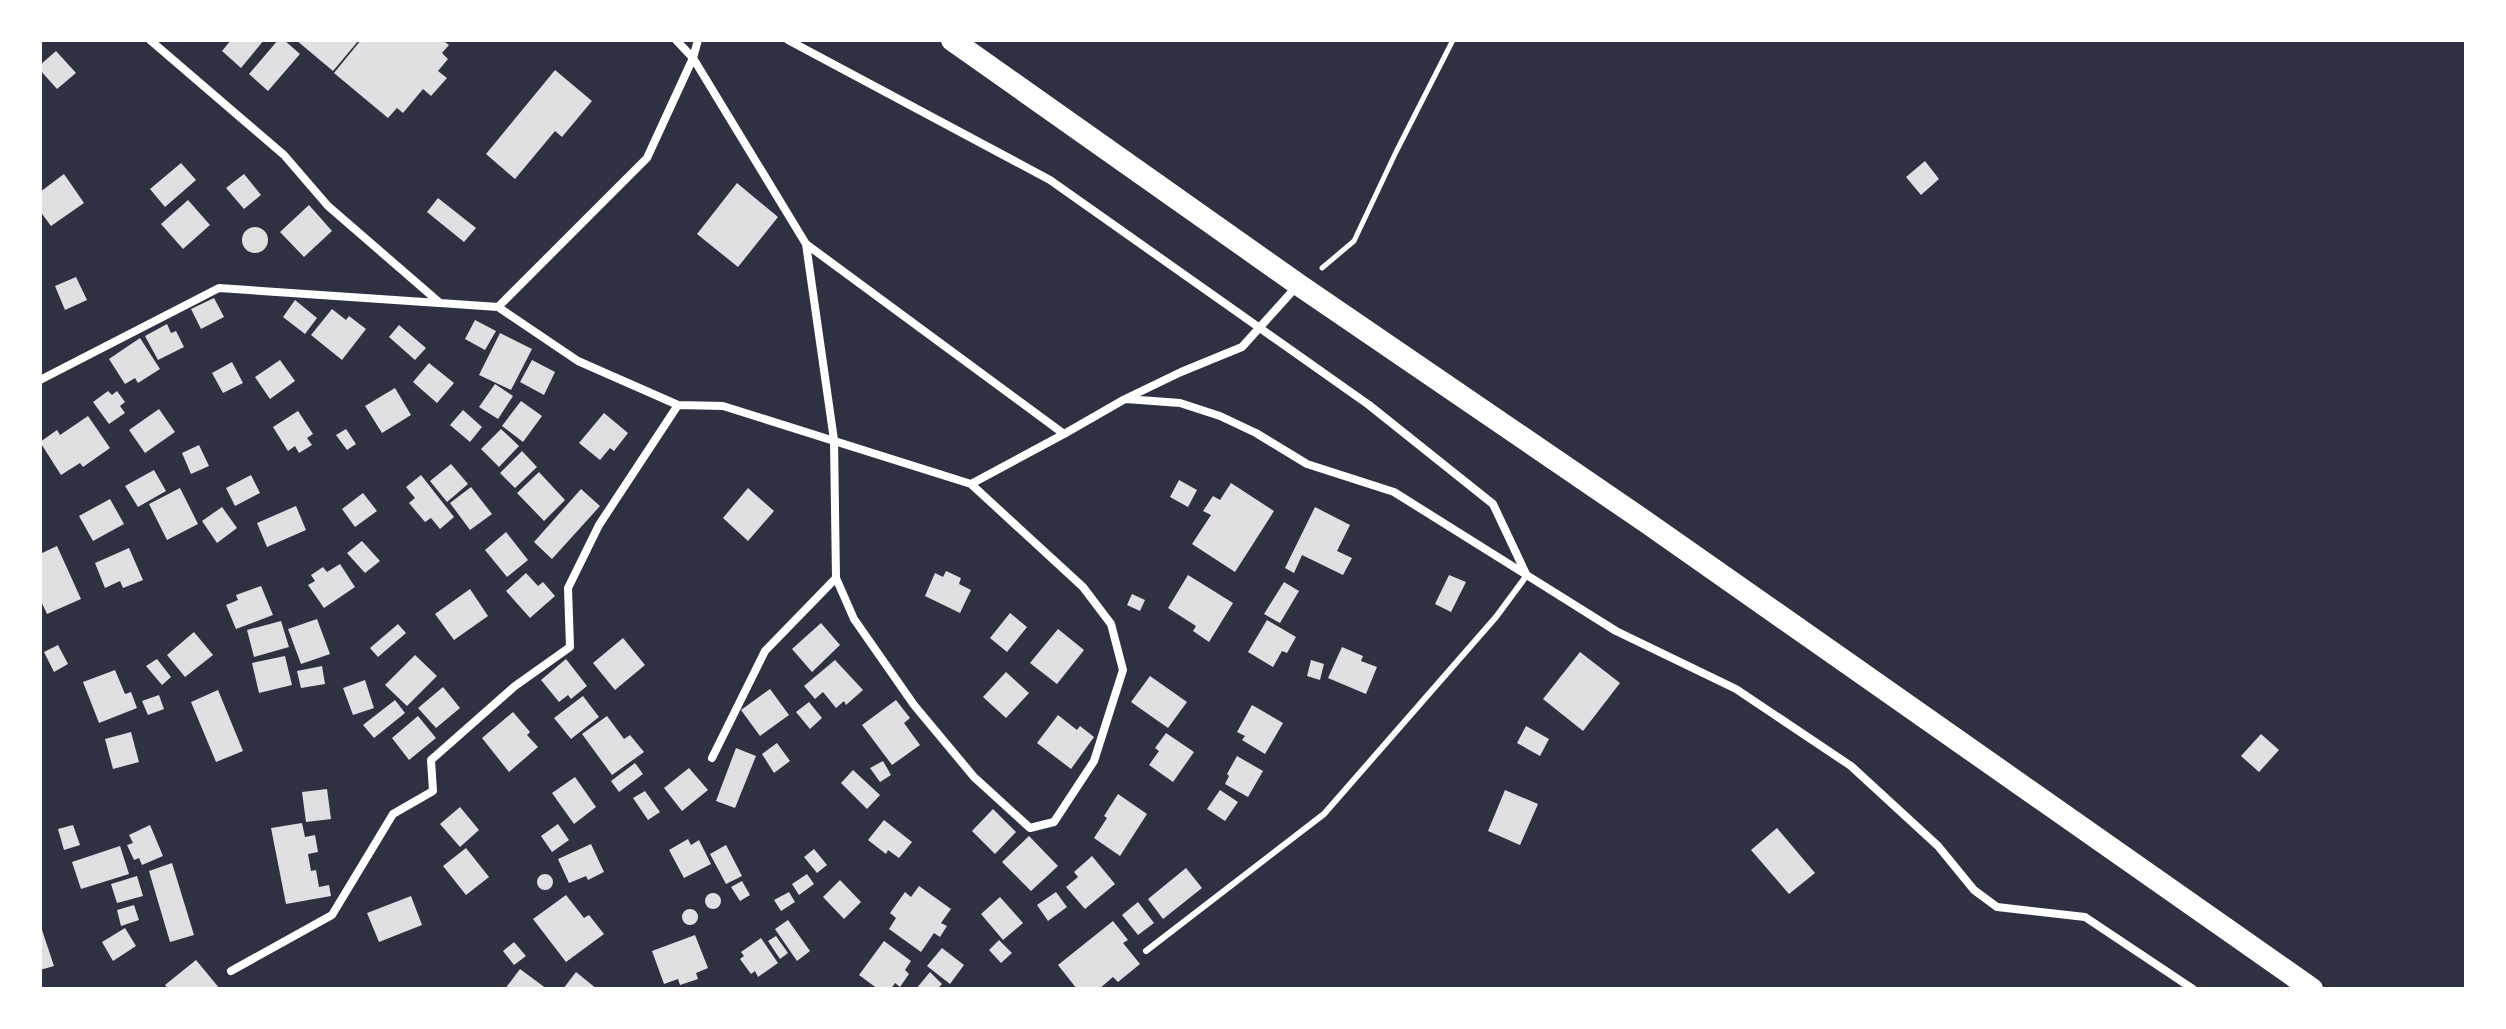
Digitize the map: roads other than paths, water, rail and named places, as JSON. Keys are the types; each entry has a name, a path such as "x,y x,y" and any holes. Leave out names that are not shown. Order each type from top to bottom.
{"highway":[{"path":"952,40 2312,989"}],"street":[{"path":"150,40 284,155 328,206 440,303"},
{"path":"676,40 693,58 806,244 1064,434"},
{"path":"498,307 647,158 693,58 698,40"},
{"path":"788,40 1050,180 1369,405 1493,504 1527,575"},
{"path":"40,380 219,288 498,307 578,361 678,405 723,406 834,440 971,484 1083,587 1111,624 1123,670 1094,761 1054,822 1030,828 974,777 914,705 854,619 836,578 834,440 806,244"},
{"path":"971,484 1125,399 1242,347 1299,285"},
{"path":"1125,399 1180,403 1220,416 1256,433 1307,464 1394,492 1616,631 1736,689 1851,766 1938,846 1974,890 1997,907 2085,917 2193,989"},
{"path":"231,971 332,915 393,814 433,791 431,760 515,686 570,647 568,588 599,525 678,405"},
{"path":"712,758 765,651 836,578"}],"lane":[{"path":"1146,951 1324,814 1496,617 1527,575"}]}
